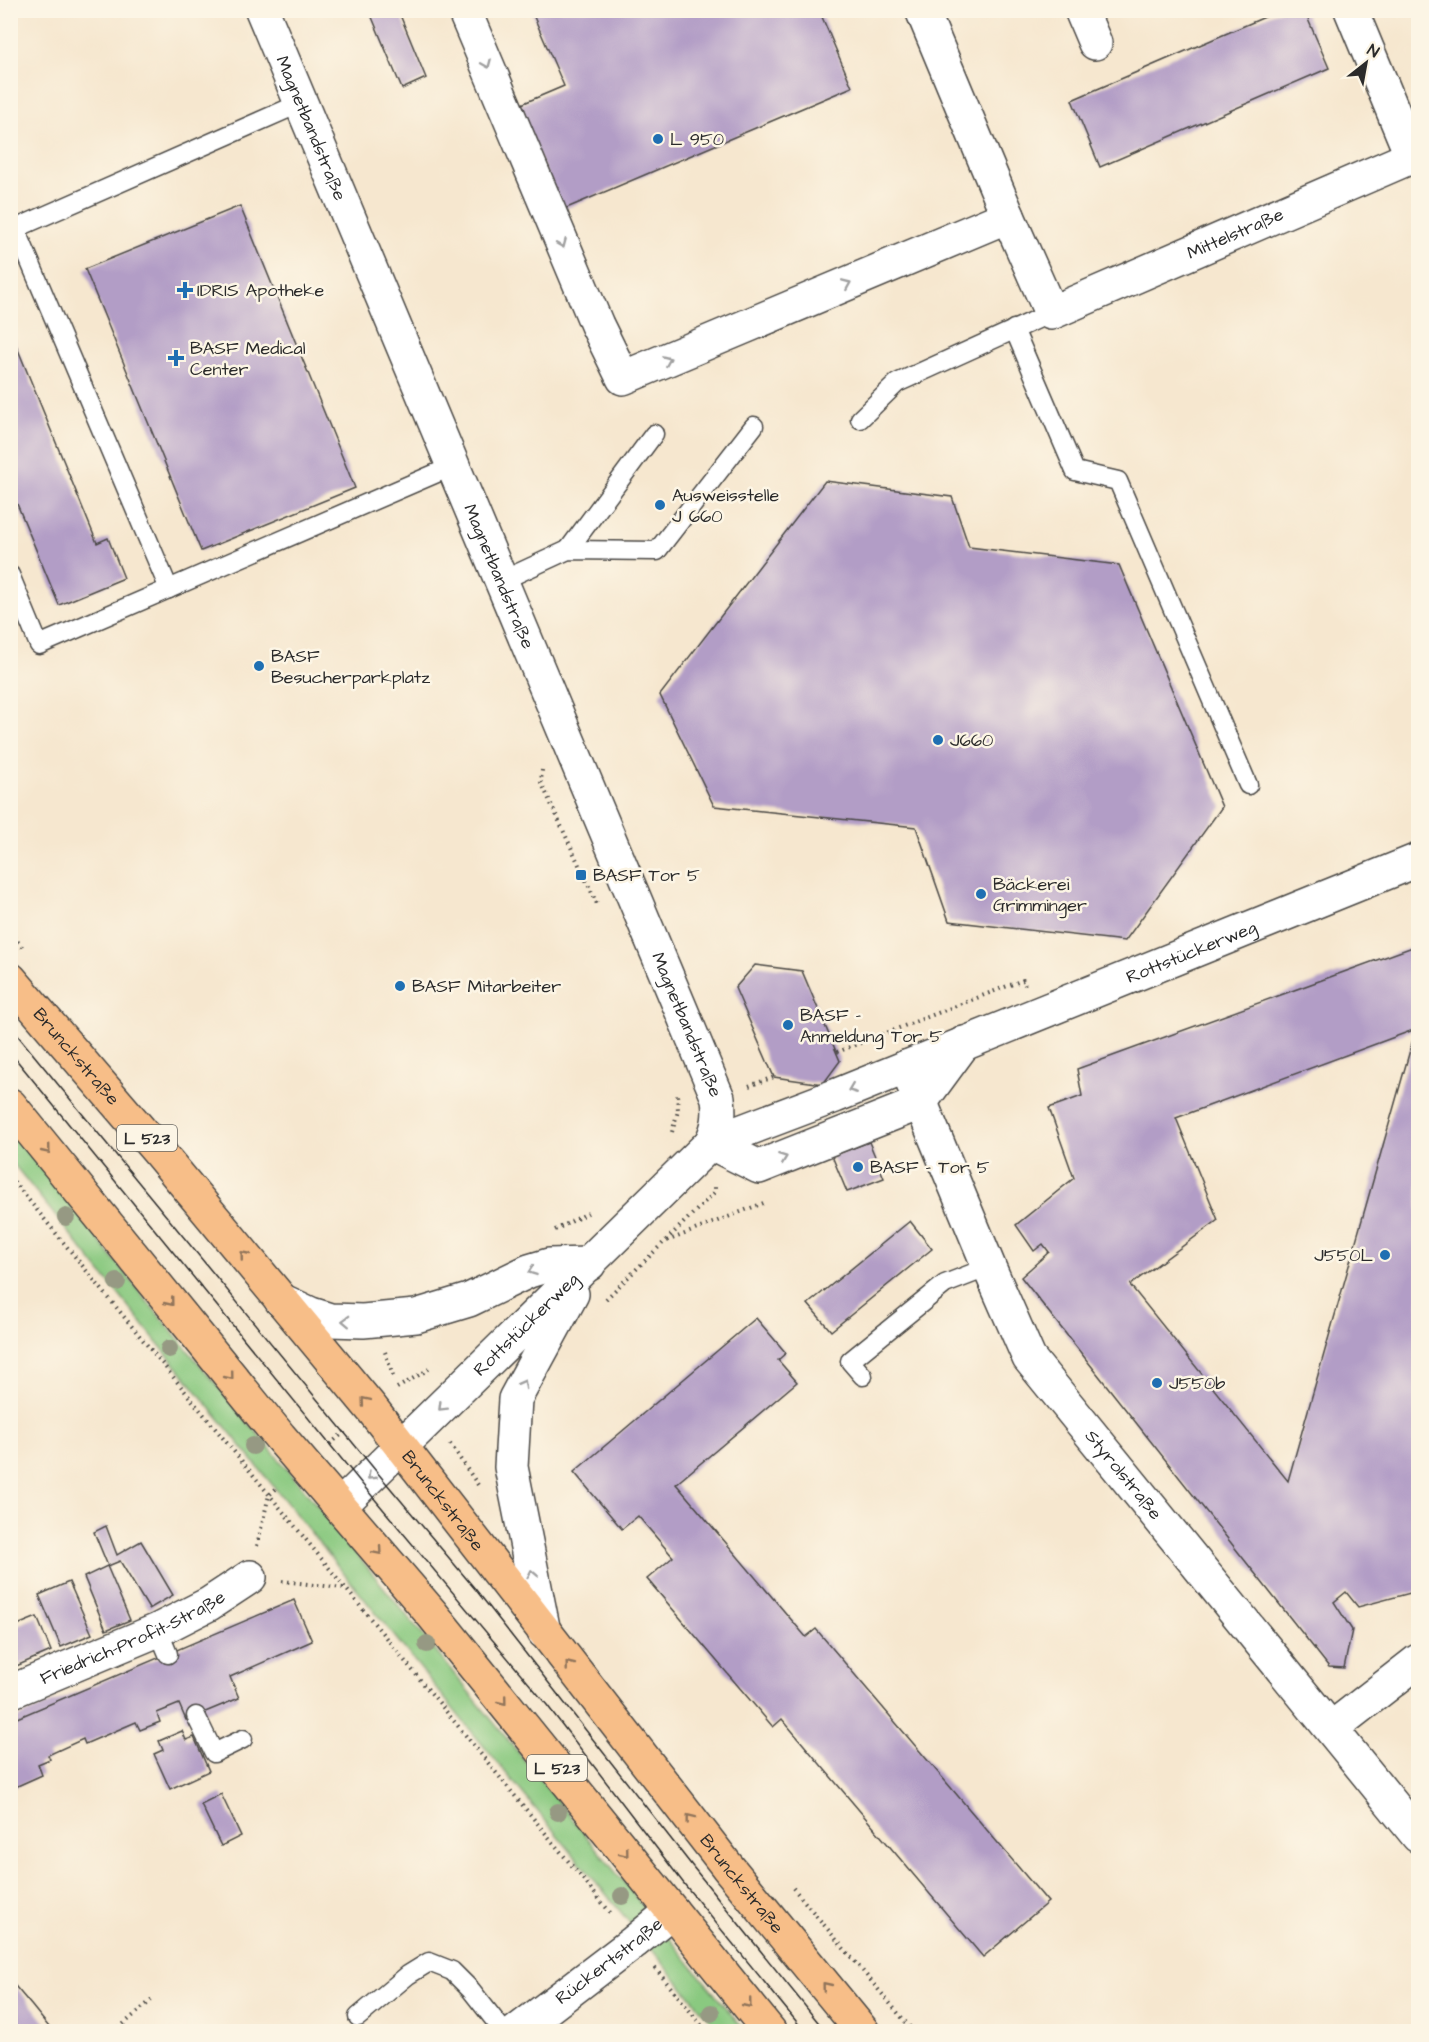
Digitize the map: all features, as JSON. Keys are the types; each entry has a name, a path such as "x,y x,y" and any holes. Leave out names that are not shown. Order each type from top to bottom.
{"main road":[{"name":"Brunckstraße","path":"10,979 157,1149 372,1409 727,1866 863,2031"},
{"name":"L 523","path":"10,1105 304,1465 432,1614 770,2031"}],"street":[{"name":"Magnetbandstraße","path":"262,10 718,1098 720,1116 711,1143"},
{"path":"464,10 597,325 623,378 1008,216"},
{"path":"922,10 1051,313"},
{"path":"1081,10 1095,43"},
{"path":"1352,10 1415,156"},
{"name":"Mittelstraße","path":"1051,313 1415,156"},
{"name":"Rottstückerweg","path":"340,1506 711,1143 906,1067 1419,860"},
{"path":"711,1143 759,1167 920,1103 964,1043"},
{"name":"Styrolstraße","path":"906,1067 1029,1358 1419,1836"},
{"path":"281,1300 310,1314 330,1320 363,1321 408,1317 435,1312 469,1300 529,1270 549,1265 589,1264"},
{"path":"544,1632 511,1467 515,1399 589,1264"},
{"name":"Friedrich-Profit-Straße","path":"10,1692 163,1642 209,1604 250,1577"},
{"path":"1332,1728 1419,1660"},
{"name":"Rückertstraße","path":"516,2031 672,1911"}],"lane":[{"path":"169,589 13,230 301,103"},
{"path":"860,419 897,383 1051,313"},
{"path":"1014,329 1075,471 1118,481 1248,785"},
{"path":"501,581 568,550 657,551 754,426"},
{"path":"568,550 654,434"},
{"path":"10,575 39,645 453,466"},
{"path":"863,1376 850,1361 945,1284 989,1267"},
{"path":"196,1716 214,1753 243,1739"},
{"path":"358,2017 408,1975 429,1962 452,1971 471,1990 504,2031"}],"path":[{"path":"542,760 541,782 599,910"},
{"path":"669,1137 678,1111 677,1089"},
{"path":"601,1303 715,1192 711,1143"},
{"path":"10,1177 707,2031"},
{"path":"663,1242 770,1201"},
{"path":"553,1231 595,1210"},
{"path":"344,1588 250,1577 269,1495 397,1388"},
{"path":"786,1881 914,2031"},
{"path":"114,2031 153,1999"}],"green space":[{"path":"10,1128 146,1300 302,1487 745,2031 719,2031 458,1715 11,1161"}],"building":[{"path":"369,10 398,10 426,78 402,89"},
{"name":"L 950","path":"531,10 819,10 852,87 562,210 517,106 564,86"},
{"path":"1281,10 1304,10 1329,68 1100,167 1072,100"},
{"path":"240,206 355,488 201,551 85,269"},
{"path":"10,330 97,543 108,538 124,578 59,605 10,487"},
{"name":"J660","path":"825,481 952,497 969,547 1119,565 1222,807 1125,941 949,921 916,827 714,806 660,695"},
{"name":"J550b","path":"1418,945 1418,1591 1358,1607 1346,1592 1334,1602 1352,1630 1344,1668 1329,1667 1021,1277 1049,1252 1043,1244 1034,1251 1016,1225 1074,1178 1049,1108 1082,1096 1077,1069","holes":["1416,1029 1288,1481 1130,1285 1218,1220 1176,1118"]},
{"name":"BASF - Anmeldung Tor 5","path":"755,965 802,971 840,1061 823,1084 774,1077 735,988"},
{"name":"BASF - Tor 5","path":"869,1142 884,1178 847,1192 832,1156"},
{"path":"910,1221 932,1249 831,1331 808,1304"},
{"path":"756,1318 786,1353 778,1360 797,1382 676,1484 806,1637 816,1629 1048,1902 983,1957 782,1719 773,1727 647,1579 673,1557 638,1516 622,1529 574,1472"},
{"path":"106,1526 117,1555 141,1541 173,1595 149,1609 120,1561 108,1566 94,1532"},
{"path":"107,1566 130,1620 106,1630 84,1577"},
{"path":"69,1582 92,1634 61,1647 39,1595"},
{"path":"294,1600 312,1641 230,1677 239,1698 186,1720 179,1704 157,1713 160,1722 140,1730 136,1722 85,1744 83,1739 48,1755 50,1759 38,1764 42,1775 13,1788 10,1783 10,1721"},
{"path":"37,1617 51,1651 14,1667 10,1658 10,1628"},
{"path":"182,1731 186,1740 194,1737 209,1771 170,1789 154,1754 163,1750 159,1741"},
{"path":"221,1794 241,1836 221,1846 201,1804"},
{"path":"10,1980 32,2006 53,2032 10,2032"}],"tram line":[{"path":"10,1026 476,1590 693,1867 826,2032"},
{"path":"10,1052 362,1484 547,1705 685,1885 805,2032"}],"place":[{"name":"L 950","path":"658,139"},
{"name":"IDRIS Apotheke","path":"185,290"},
{"name":"BASF Medical Center","path":"176,358"},
{"name":"Ausweisstelle J 660","path":"660,505"},
{"name":"BASF Besucherparkplatz","path":"259,666"},
{"name":"J660","path":"938,740"},
{"name":"BASF Tor 5","path":"581,875"},
{"name":"Bäckerei Grimminger","path":"981,894"},
{"name":"BASF Mitarbeiter","path":"400,986"},
{"name":"BASF - Anmeldung Tor 5","path":"788,1025"},
{"name":"BASF - Tor 5","path":"858,1167"},
{"name":"J550L","path":"1385,1255"},
{"name":"J550b","path":"1157,1383"}]}
